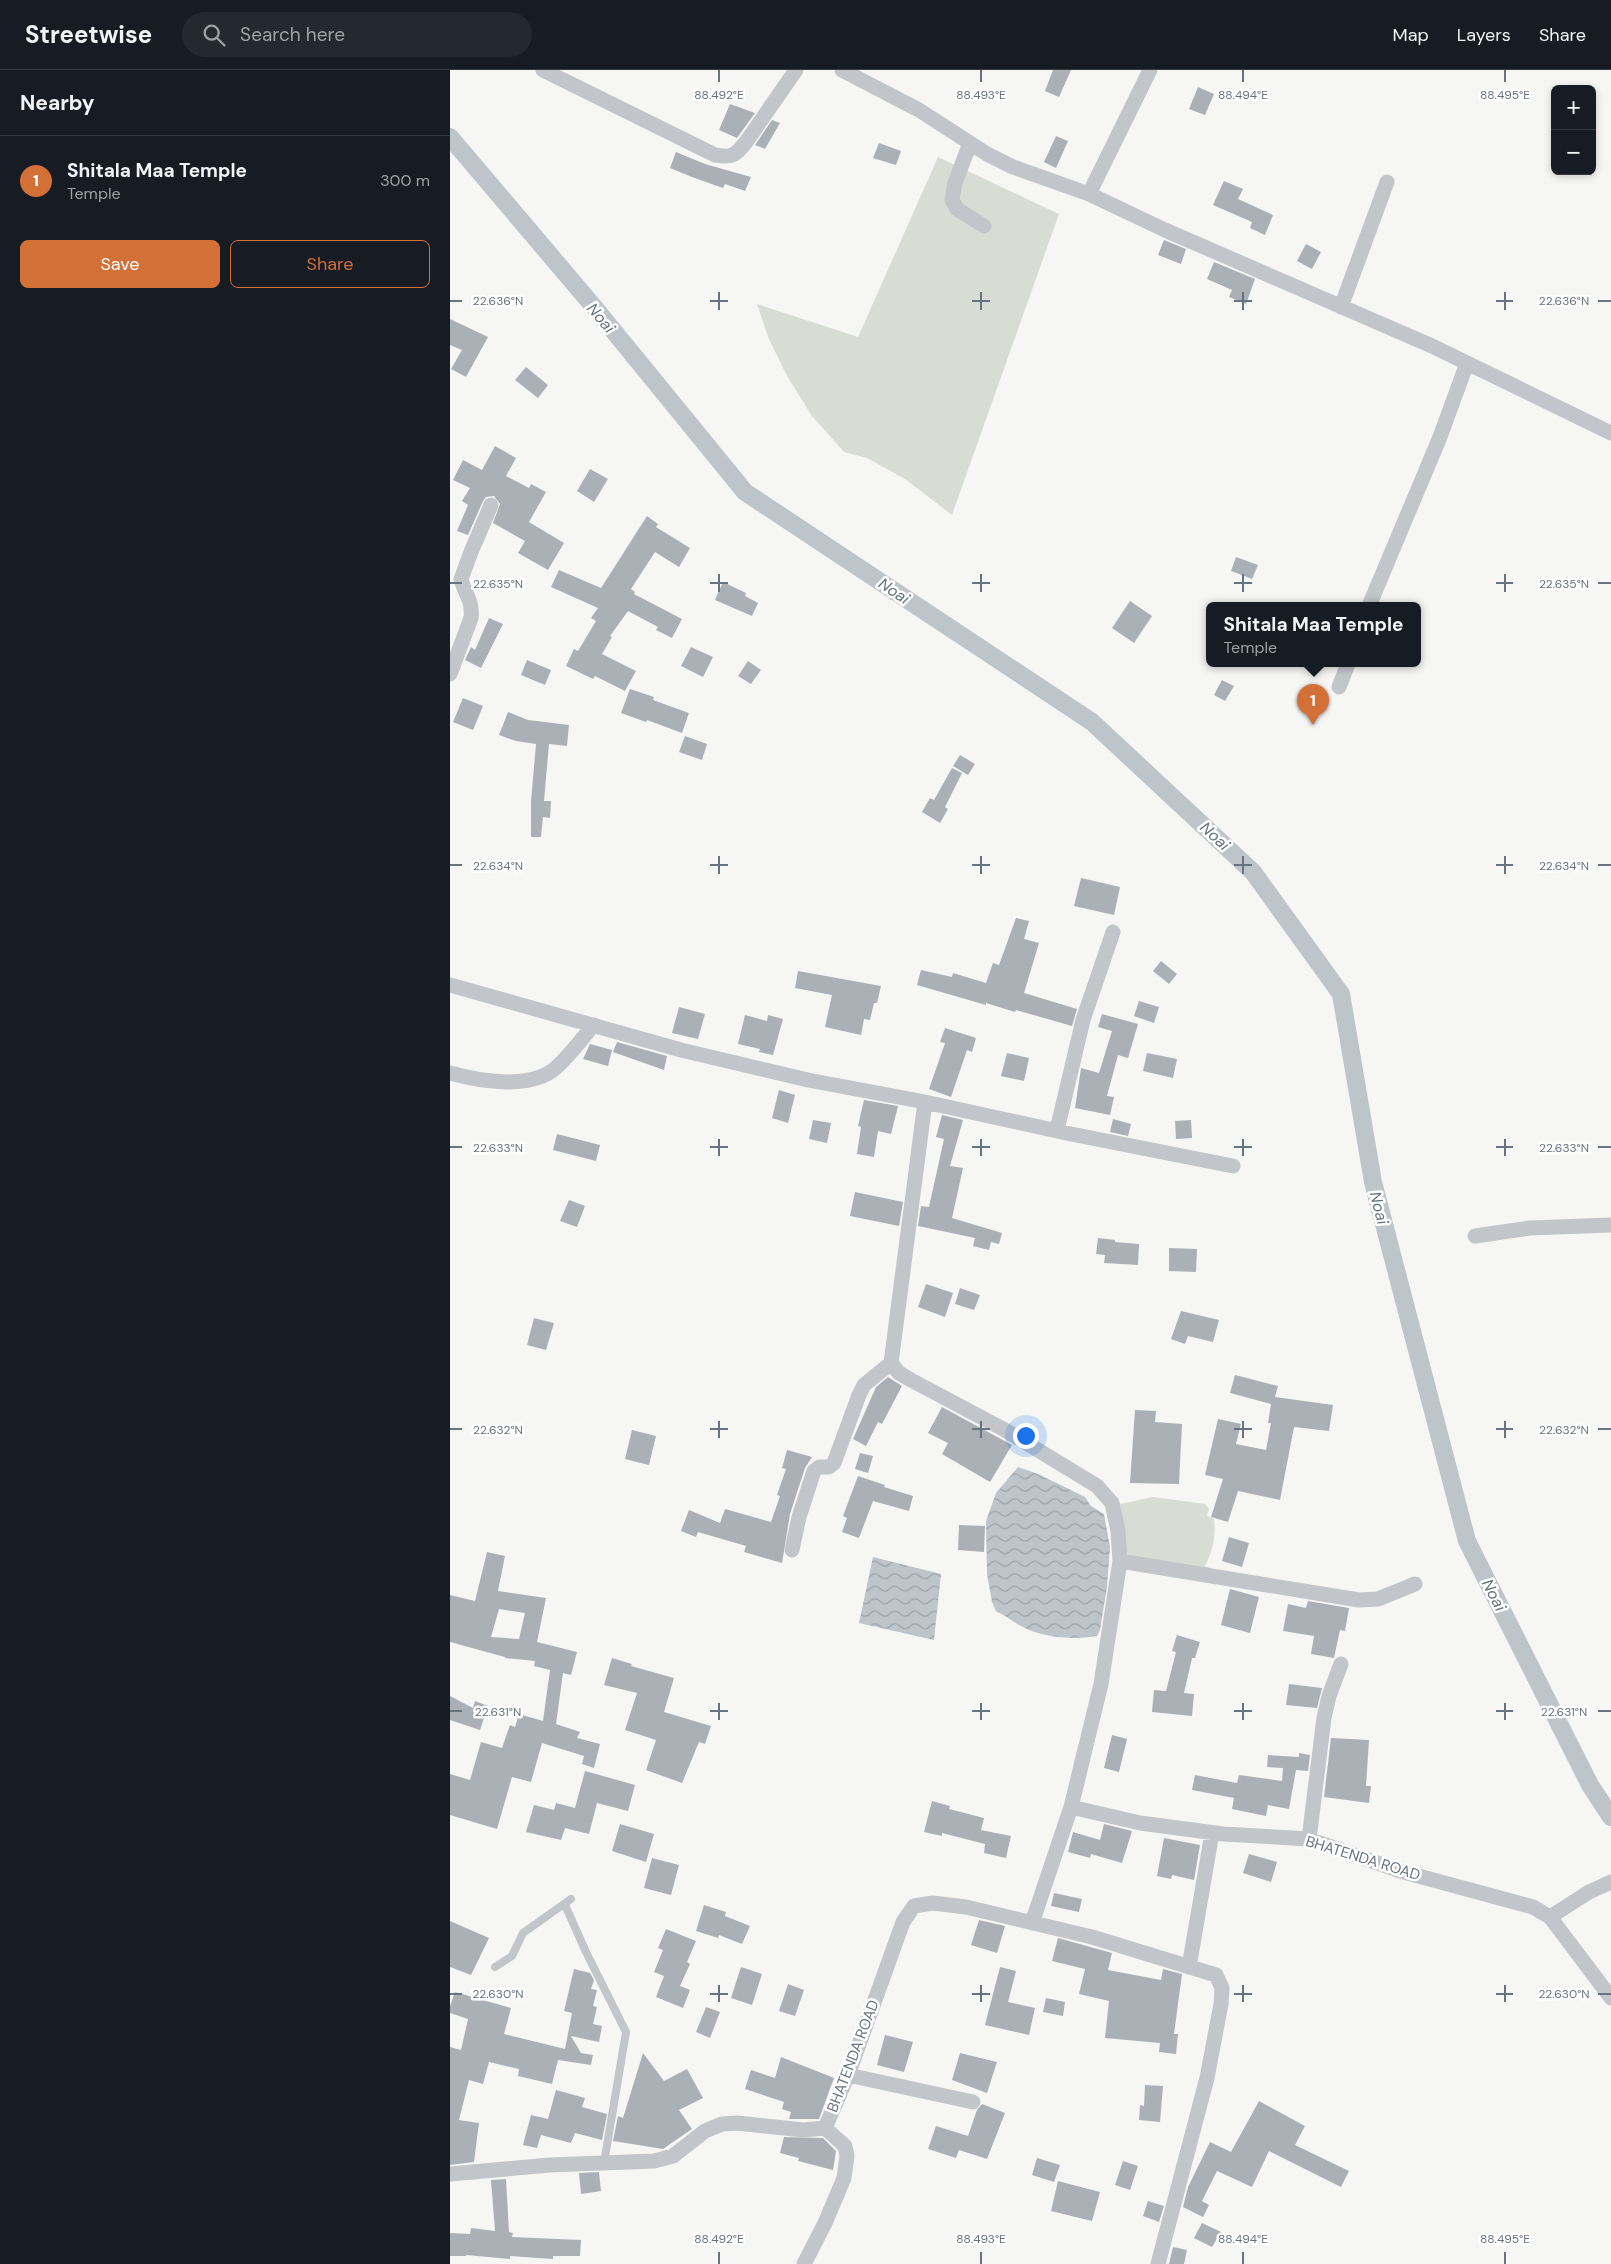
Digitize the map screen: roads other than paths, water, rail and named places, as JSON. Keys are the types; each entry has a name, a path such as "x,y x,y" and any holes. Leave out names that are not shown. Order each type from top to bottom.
{"street":[{"path":"543,70 715,155 728,157 737,154 742,148 796,70"},
{"path":"842,70 919,110 970,143 1013,166 1088,194 1432,346 1611,433"},
{"path":"1088,194 1150,70"},
{"path":"970,143 955,183 952,200 957,209 984,226"},
{"path":"1341,307 1386,182"},
{"path":"1371,602 1440,437 1467,363"},
{"path":"450,674 456,642 471,618 472,608 461,579 491,505"},
{"path":"1339,687 1347,667"},
{"path":"1057,1130 1083,1020 1113,932"},
{"path":"450,985 681,1050 808,1080 925,1102 1233,1166"},
{"path":"450,1073 500,1081 520,1081 542,1076 554,1070 594,1025"},
{"path":"792,1550 799,1517 814,1471 819,1467 829,1468 834,1463 864,1385 891,1363 925,1102"},
{"path":"1475,1236 1530,1228 1611,1225"},
{"path":"891,1363 899,1373 1005,1430 1097,1486 1112,1503 1118,1531 1120,1561 1101,1684 1071,1806 1032,1923"},
{"path":"1120,1561 1359,1600 1378,1599 1415,1584"},
{"path":"1309,1839 1324,1718 1329,1696 1341,1664"},
{"name":"BHATENDA ROAD","path":"1071,1806 1140,1823 1212,1833 1309,1839 1400,1870 1533,1907 1550,1916 1611,1998"},
{"path":"1189,1967 1212,1833"},
{"path":"1550,1916 1589,1892 1611,1882"},
{"name":"BHATENDA ROAD","path":"450,2174 550,2165 654,2161 673,2156 706,2131 722,2124 737,2123 803,2130 825,2128 848,2075 903,1922 914,1906 933,1903 966,1908 1092,1936 1216,1976 1222,1988 1221,2004 1207,2078 1158,2264"},
{"path":"848,2075 973,2102"},
{"path":"804,2264 825,2223 847,2167 845,2146 825,2128"}],"lane":[{"path":"495,1967 512,1956 524,1933 568,1902 586,1952 626,2032 604,2163"}],"water":[{"path":"1018,1467 1038,1474 1085,1497 1091,1506 1104,1514 1110,1547 1107,1587 1100,1630 1097,1636 1069,1638 1040,1634 1023,1627 996,1611 992,1602 987,1574 986,1521 996,1493"},
{"path":"873,1557 941,1574 934,1640 859,1623"}],"waterway":[{"name":"Noai","path":"450,137 594,307 745,492 1092,722 1253,872 1341,994 1373,1182 1467,1541 1590,1785 1611,1817"}],"place":[{"name":"Shitala Maa Temple","path":"1313,725"}]}
